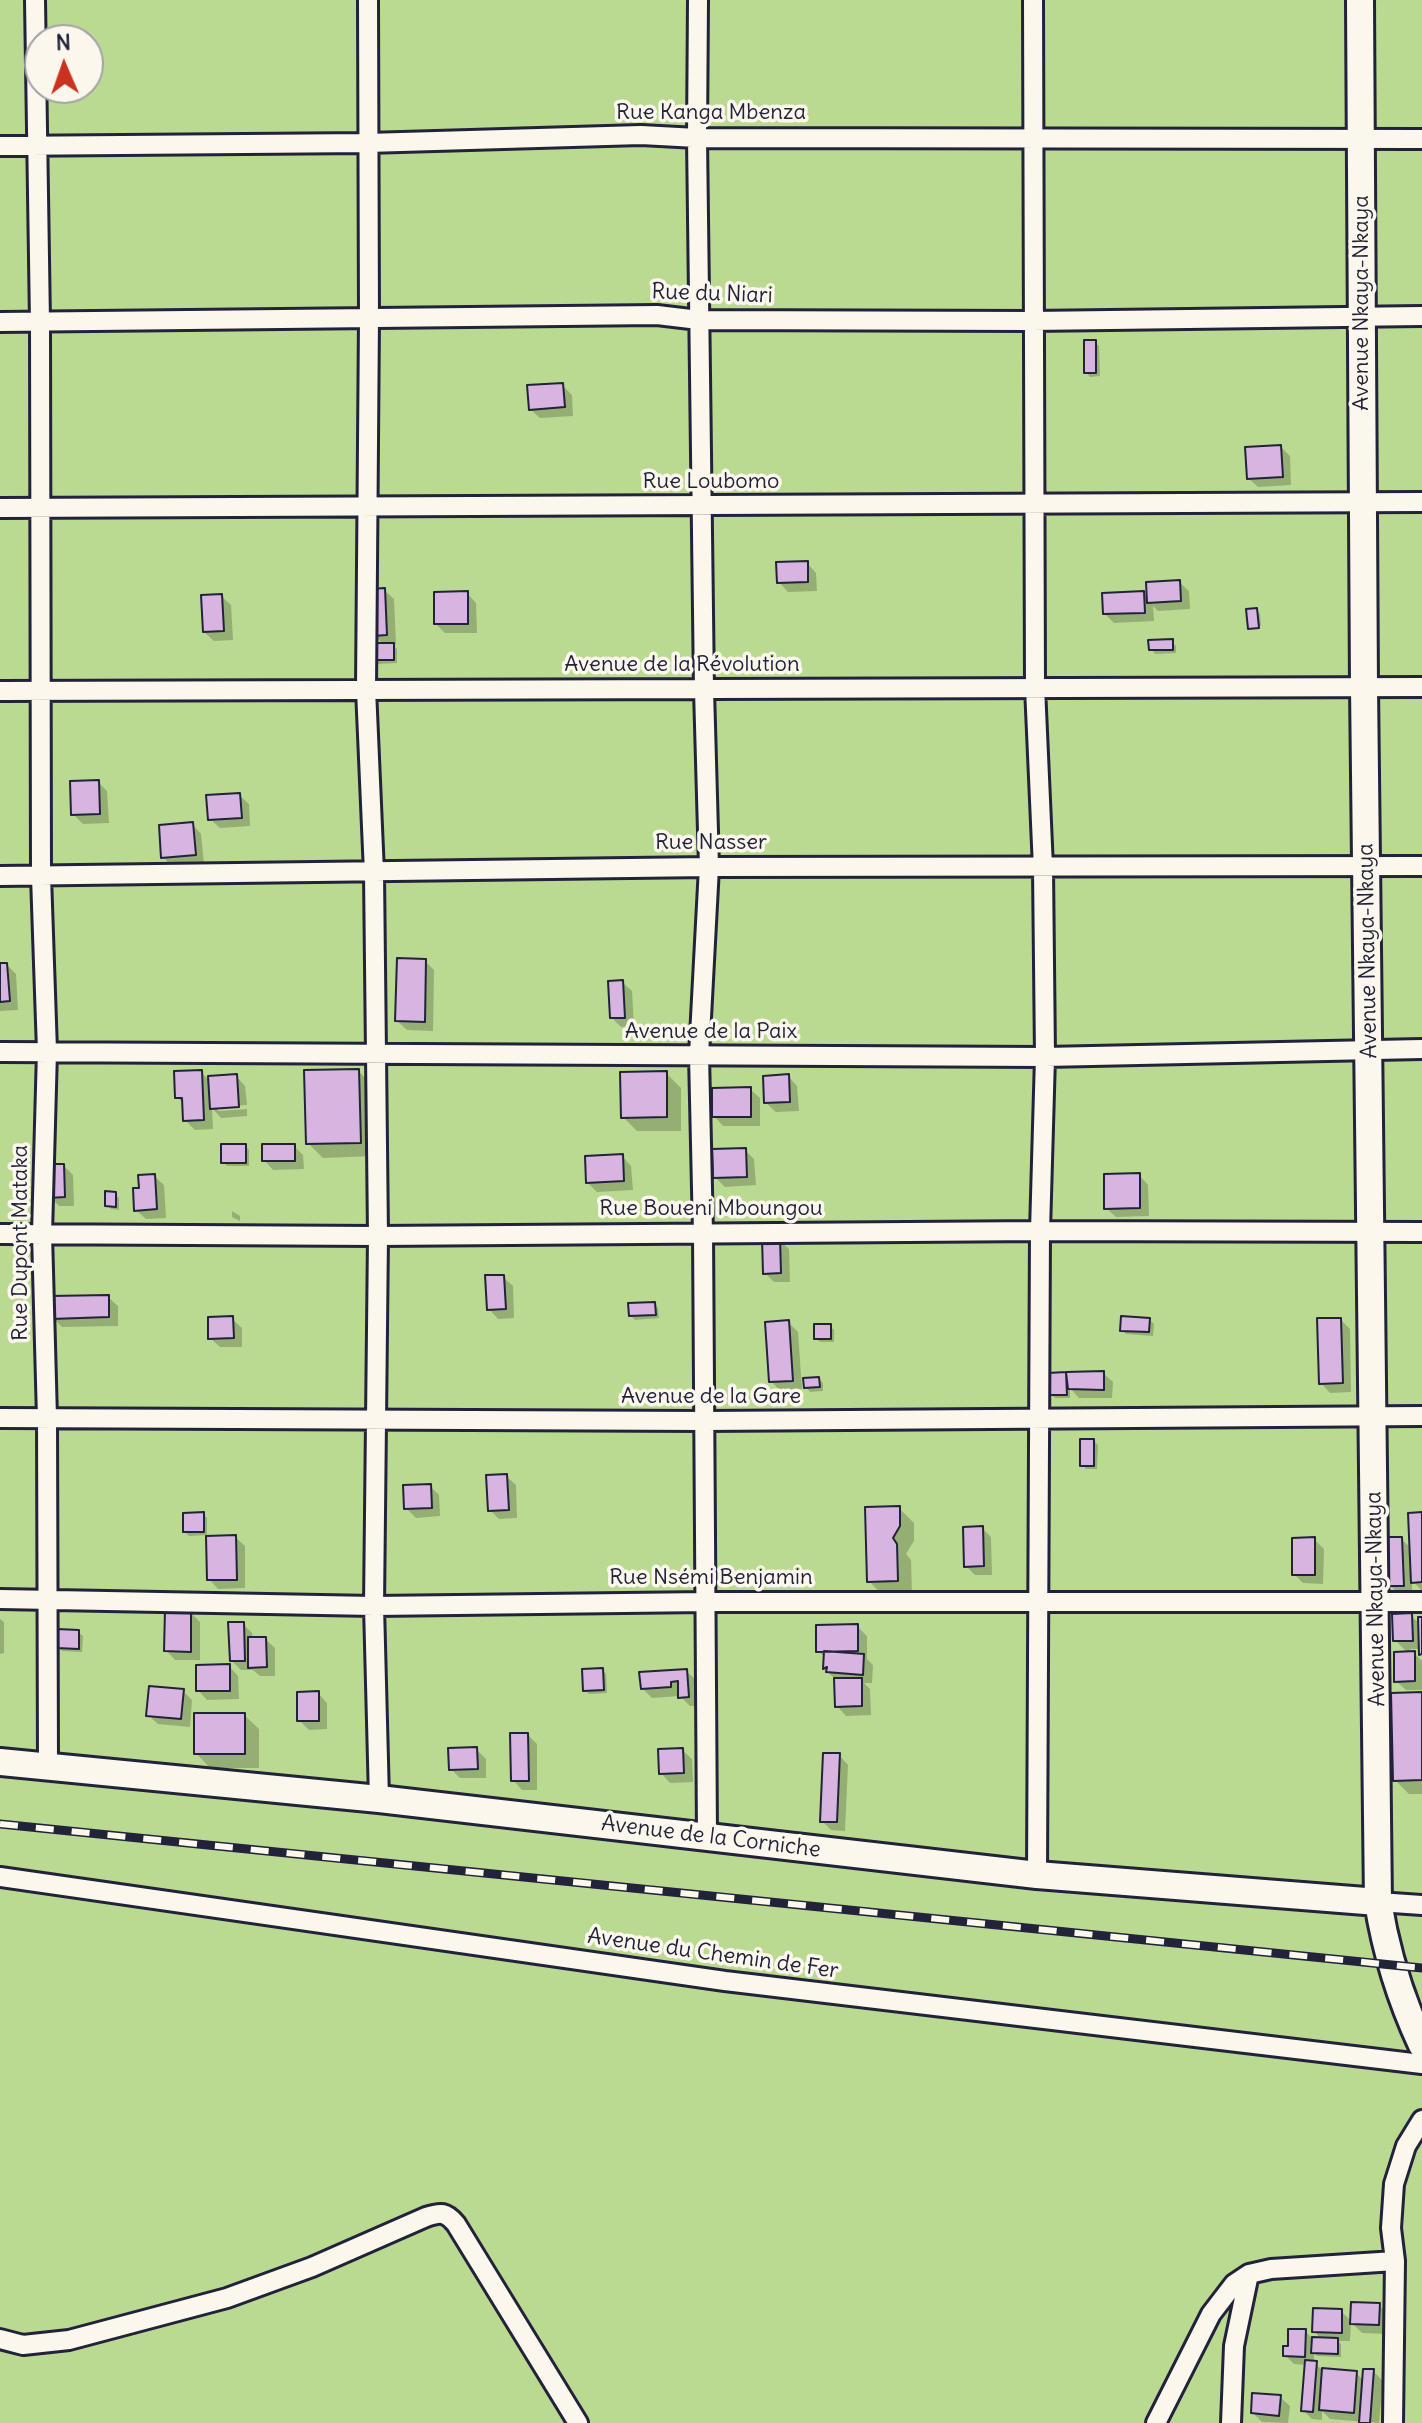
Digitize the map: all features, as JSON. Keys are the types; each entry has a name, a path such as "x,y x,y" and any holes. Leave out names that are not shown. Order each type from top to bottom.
{"street":[{"name":"Rue Dupont Mataka","path":"35,0 40,322 41,876 47,1051 42,1234 47,1418 45,1599 49,1637 48,1766"},
{"path":"368,0 366,689 374,873 378,1236 374,1606 379,1799"},
{"path":"698,0 699,320 709,867 699,1055 707,1836"},
{"path":"1033,0 1035,687 1043,868 1045,1057 1040,1231 1037,1875"},
{"name":"Avenue Nkaya-Nkaya","path":"1360,0 1364,687 1378,1902 1384,1938 1415,2015 1422,2045"},
{"name":"Rue Kanga Mbenza","path":"0,146 367,143 641,135 697,138 1422,139"},
{"name":"Rue du Niari","path":"0,322 657,315 699,320 1032,321 1422,316"},
{"name":"Rue Loubomo","path":"0,508 1422,502"},
{"name":"Avenue de la Révolution","path":"0,691 1422,687"},
{"name":"Rue Nasser","path":"0,876 709,867 1422,866"},
{"name":"Avenue de la Paix","path":"0,1052 1045,1057 1422,1049"},
{"name":"Rue Boueni Mboungou","path":"0,1234 378,1236 1040,1231 1422,1232"},
{"name":"Avenue de la Gare","path":"0,1418 704,1421 1422,1416"},
{"name":"Rue Nsémi Benjamin","path":"0,1599 374,1606 707,1602 1422,1602"},
{"name":"Avenue de la Corniche","path":"0,1762 379,1799 1037,1875 1422,1905"},
{"name":"Avenue du Chemin de Fer","path":"0,1877 725,1981 1422,2064"},
{"path":"1393,2423 1395,2261 1391,2228 1394,2184 1406,2146 1422,2120"},
{"path":"0,2339 23,2345 69,2340 227,2298 312,2267 442,2212 456,2224 578,2423"},
{"path":"1156,2423 1211,2314 1234,2284 1249,2274 1271,2269 1395,2261"},
{"path":"1231,2423 1234,2346 1249,2274"}],"green space":[{"path":"0,0 1422,0 1422,2423 0,2423"}],"building":[{"path":"1084,340 1096,340 1096,373 1084,373"},
{"path":"563,383 565,407 529,410 527,385"},
{"path":"1281,445 1283,477 1247,479 1245,447"},
{"path":"808,561 808,582 777,583 776,562"},
{"path":"1180,580 1181,601 1147,603 1146,582"},
{"path":"385,588 387,635 372,636 369,589"},
{"path":"468,591 468,624 434,624 434,592"},
{"path":"1144,591 1145,613 1103,614 1102,593"},
{"path":"222,594 224,631 203,632 201,595"},
{"path":"1257,608 1259,628 1248,629 1246,609"},
{"path":"1173,639 1173,650 1149,650 1148,640"},
{"path":"371,643 394,643 394,660 372,660"},
{"path":"99,780 100,814 71,815 70,781"},
{"path":"240,793 242,818 208,820 206,795"},
{"path":"193,822 196,855 161,858 159,825"},
{"path":"397,958 426,959 425,1022 395,1021"},
{"path":"0,963 7,963 10,1001 0,1002"},
{"path":"623,980 625,1018 610,1018 608,981"},
{"path":"359,1069 361,1143 306,1144 304,1070"},
{"path":"202,1070 204,1120 183,1121 182,1098 175,1098 174,1071"},
{"path":"667,1071 667,1117 621,1118 620,1072"},
{"path":"237,1074 239,1107 210,1109 208,1076"},
{"path":"789,1074 790,1102 764,1103 763,1076"},
{"path":"751,1087 751,1117 712,1117 712,1088"},
{"path":"221,1144 246,1144 246,1163 221,1163"},
{"path":"262,1144 295,1144 295,1161 262,1161"},
{"path":"746,1148 747,1177 713,1178 712,1149"},
{"path":"623,1154 624,1181 586,1183 585,1156"},
{"path":"53,1164 64,1164 65,1197 48,1198 47,1177 53,1177"},
{"path":"1140,1173 1140,1208 1104,1209 1104,1174"},
{"path":"155,1174 157,1209 134,1211 133,1188 139,1188 138,1175"},
{"path":"105,1191 116,1192 116,1207 105,1206"},
{"path":"762,1238 780,1238 781,1273 763,1274"},
{"path":"485,1275 504,1275 506,1309 487,1310"},
{"path":"109,1295 109,1317 51,1319 50,1296"},
{"path":"655,1302 656,1315 629,1316 628,1303"},
{"path":"233,1316 234,1338 208,1339 208,1317"},
{"path":"1121,1316 1150,1318 1149,1332 1120,1331"},
{"path":"1317,1318 1341,1318 1343,1383 1319,1384"},
{"path":"789,1320 793,1381 769,1382 765,1322"},
{"path":"814,1324 831,1324 831,1339 814,1339"},
{"path":"1104,1371 1104,1390 1068,1389 1066,1372"},
{"path":"1066,1372 1067,1395 1049,1395 1048,1373"},
{"path":"819,1377 820,1387 804,1388 803,1378"},
{"path":"1080,1439 1094,1439 1094,1466 1080,1466"},
{"path":"507,1474 509,1510 488,1511 486,1475"},
{"path":"431,1484 432,1508 404,1509 403,1485"},
{"path":"900,1506 900,1526 893,1538 897,1544 898,1581 867,1582 865,1507"},
{"path":"204,1512 204,1532 183,1532 183,1513"},
{"path":"1422,1512 1422,1582 1411,1583 1408,1513"},
{"path":"983,1526 984,1566 964,1567 963,1527"},
{"path":"236,1535 237,1580 207,1580 206,1536"},
{"path":"1315,1537 1315,1575 1292,1575 1292,1538"},
{"path":"1387,1537 1402,1537 1404,1586 1388,1586"},
{"path":"165,1610 191,1610 191,1652 164,1651"},
{"path":"1412,1613 1413,1641 1393,1641 1392,1614"},
{"path":"1418,1617 1422,1617 1422,1654 1419,1655"},
{"path":"228,1622 244,1622 245,1661 230,1661"},
{"path":"858,1624 858,1651 816,1652 816,1625"},
{"path":"57,1629 79,1630 79,1649 56,1648"},
{"path":"248,1637 266,1637 267,1667 248,1668"},
{"path":"824,1651 864,1654 863,1675 826,1672 827,1667 823,1669"},
{"path":"1415,1651 1415,1681 1394,1682 1394,1652"},
{"path":"230,1664 230,1691 196,1691 196,1665"},
{"path":"603,1668 604,1690 583,1691 582,1669"},
{"path":"687,1669 689,1697 678,1698 678,1681 671,1682 671,1687 641,1689 639,1672"},
{"path":"834,1678 862,1678 862,1706 835,1707"},
{"path":"149,1686 184,1689 181,1719 146,1716"},
{"path":"319,1691 319,1721 297,1721 297,1692"},
{"path":"1422,1692 1422,1780 1393,1781 1391,1693"},
{"path":"194,1713 245,1713 245,1754 194,1754"},
{"path":"510,1733 528,1733 529,1781 511,1781"},
{"path":"477,1747 478,1769 449,1770 448,1748"},
{"path":"683,1748 684,1773 659,1774 658,1749"},
{"path":"823,1753 840,1753 837,1822 820,1822"},
{"path":"1351,2302 1380,2303 1379,2325 1350,2324"},
{"path":"1313,2308 1342,2309 1342,2333 1312,2332"},
{"path":"1288,2329 1306,2329 1305,2357 1283,2356 1283,2346 1288,2346"},
{"path":"1312,2337 1338,2338 1338,2354 1311,2353"},
{"path":"1305,2360 1317,2361 1313,2412 1301,2411"},
{"path":"1322,2368 1357,2371 1354,2413 1319,2410"},
{"path":"1363,2369 1374,2369 1370,2423 1359,2423"},
{"path":"1252,2393 1281,2395 1279,2416 1251,2413"}],"railway":[{"path":"0,1824 1422,1968"}]}
